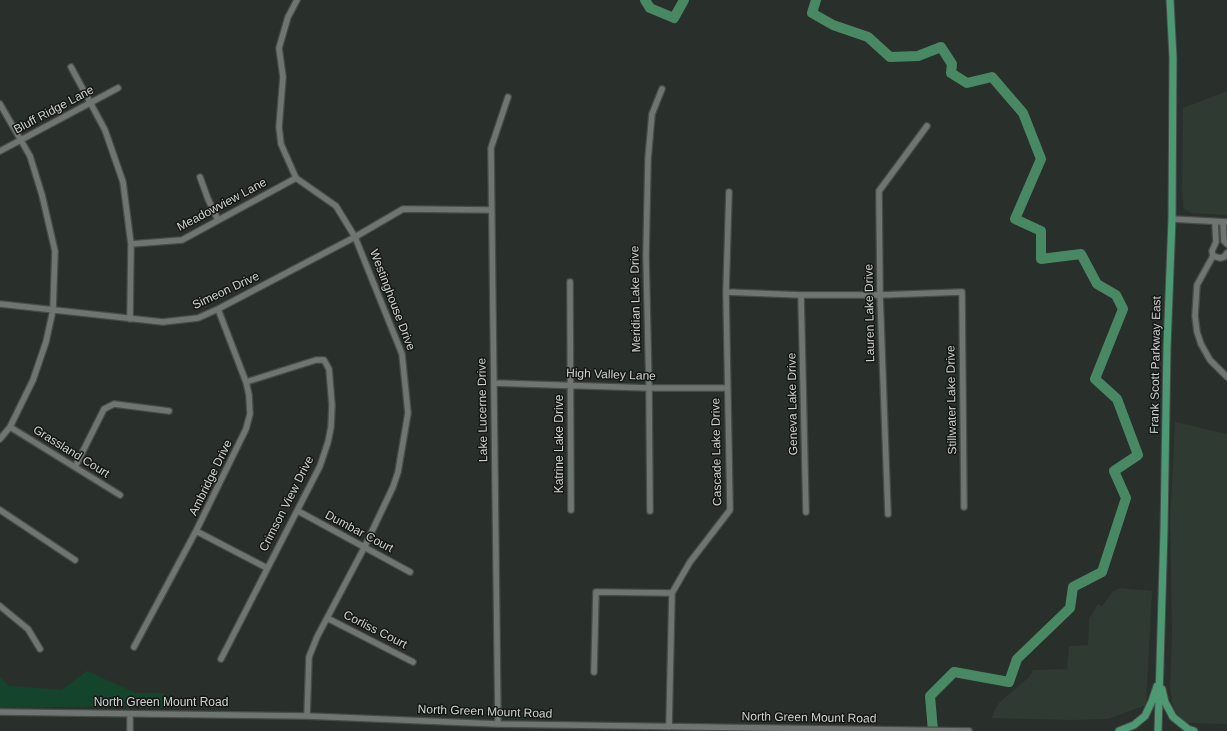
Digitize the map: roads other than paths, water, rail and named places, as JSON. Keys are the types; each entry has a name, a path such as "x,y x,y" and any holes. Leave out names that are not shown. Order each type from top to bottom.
{"main road":[{"name":"Frank Scott Parkway East","path":"1158,731 1164,530 1167,347 1172,219 1173,58 1170,0"},
{"path":"1119,731 1134,725 1145,716 1152,702 1160,676"},
{"path":"1160,676 1165,702 1170,712 1179,723 1194,731"}],"street":[{"path":"296,178 281,144 279,127 282,77 279,48 288,17 297,0"},
{"path":"71,67 105,130 123,182 131,244 130,319"},
{"name":"Bluff Ridge Lane","path":"0,152 118,88"},
{"name":"Meridian Lake Drive","path":"650,511 646,256 648,159 652,114 662,89"},
{"name":"Lake Lucerne Drive","path":"498,724 491,148 508,97"},
{"path":"0,104 30,156 42,195 55,251 53,310 46,342 33,380 10,427 0,439"},
{"name":"Lauren Lake Drive","path":"888,514 880,295 879,191 927,126"},
{"path":"200,177 218,220"},
{"name":"Meadowview Lane","path":"131,244 182,240 296,178"},
{"name":"Westinghouse Drive","path":"296,178 336,206 355,237 402,354 408,412 398,472 393,487 364,548 317,637 309,656 307,716"},
{"name":"Cascade Lake Drive","path":"670,726 672,593 690,562 730,510 726,292 729,192"},
{"name":"Simeon Drive","path":"0,304 163,322 198,318 355,237 403,209 491,210"},
{"path":"1172,219 1225,222 1224,241 1227,244"},
{"path":"1215,222 1216,242 1212,251 1214,256 1197,285 1195,316 1197,332 1201,344 1210,360 1227,377"},
{"path":"1214,256 1220,258 1224,257 1227,253"},
{"name":"Katrine Lake Drive","path":"570,282 571,510"},
{"path":"726,292 880,295"},
{"name":"Stillwater Lake Drive","path":"880,295 962,292 964,507"},
{"name":"Geneva Lake Drive","path":"801,294 806,512"},
{"name":"Ambridge Drive","path":"134,647 196,531 246,429 250,402 246,382 218,309"},
{"name":"Crimson View Drive","path":"221,659 320,466 331,427 332,405 329,369 324,360 316,360 246,382"},
{"name":"High Valley Lane","path":"494,384 649,388 727,388"},
{"path":"75,467 104,409 114,404 169,411"},
{"name":"Grassland Court","path":"10,427 120,495"},
{"path":"0,510 75,560"},
{"name":"Dumbar Court","path":"298,511 410,572"},
{"path":"196,531 267,568"},
{"path":"594,672 596,592 672,593"},
{"path":"0,606 28,629 40,649"},
{"name":"Corliss Court","path":"327,618 413,662"},
{"name":"North Green Mount Road","path":"0,712 307,716 498,724 969,731"},
{"path":"130,714 130,731"}],"waterway":[{"path":"645,0 650,8 674,18 684,0"},
{"path":"816,0 812,13 833,25 868,37 890,57 918,56 941,47 952,64 951,73 967,83 992,77 1023,113 1041,159 1015,219 1041,231 1041,259 1081,254 1097,284 1116,295 1123,309 1095,379 1117,399 1138,455 1114,471 1126,498 1102,572 1073,587 1070,608 1017,659 1009,682 954,672 930,696 933,731"}]}
